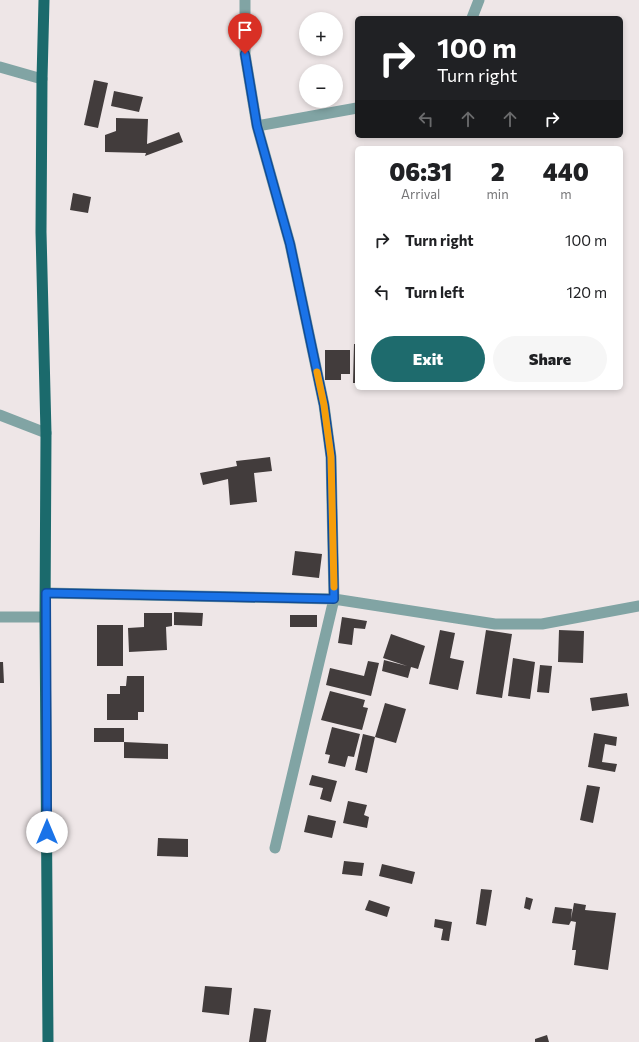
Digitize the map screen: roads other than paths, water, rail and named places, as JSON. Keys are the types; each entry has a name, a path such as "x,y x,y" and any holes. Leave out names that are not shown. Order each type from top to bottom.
{"main road":[{"path":"44,0 41,232 46,433 45,617 48,1042"}],"street":[{"path":"245,0 245,54 257,126 290,244 324,405 331,457 334,599 275,848"},
{"path":"473,16 479,0"},
{"path":"0,67 42,79"},
{"path":"257,126 355,108"},
{"path":"0,415 46,433"},
{"path":"46,593 334,599 495,624 542,624 639,606"},
{"path":"0,617 45,617"}]}
